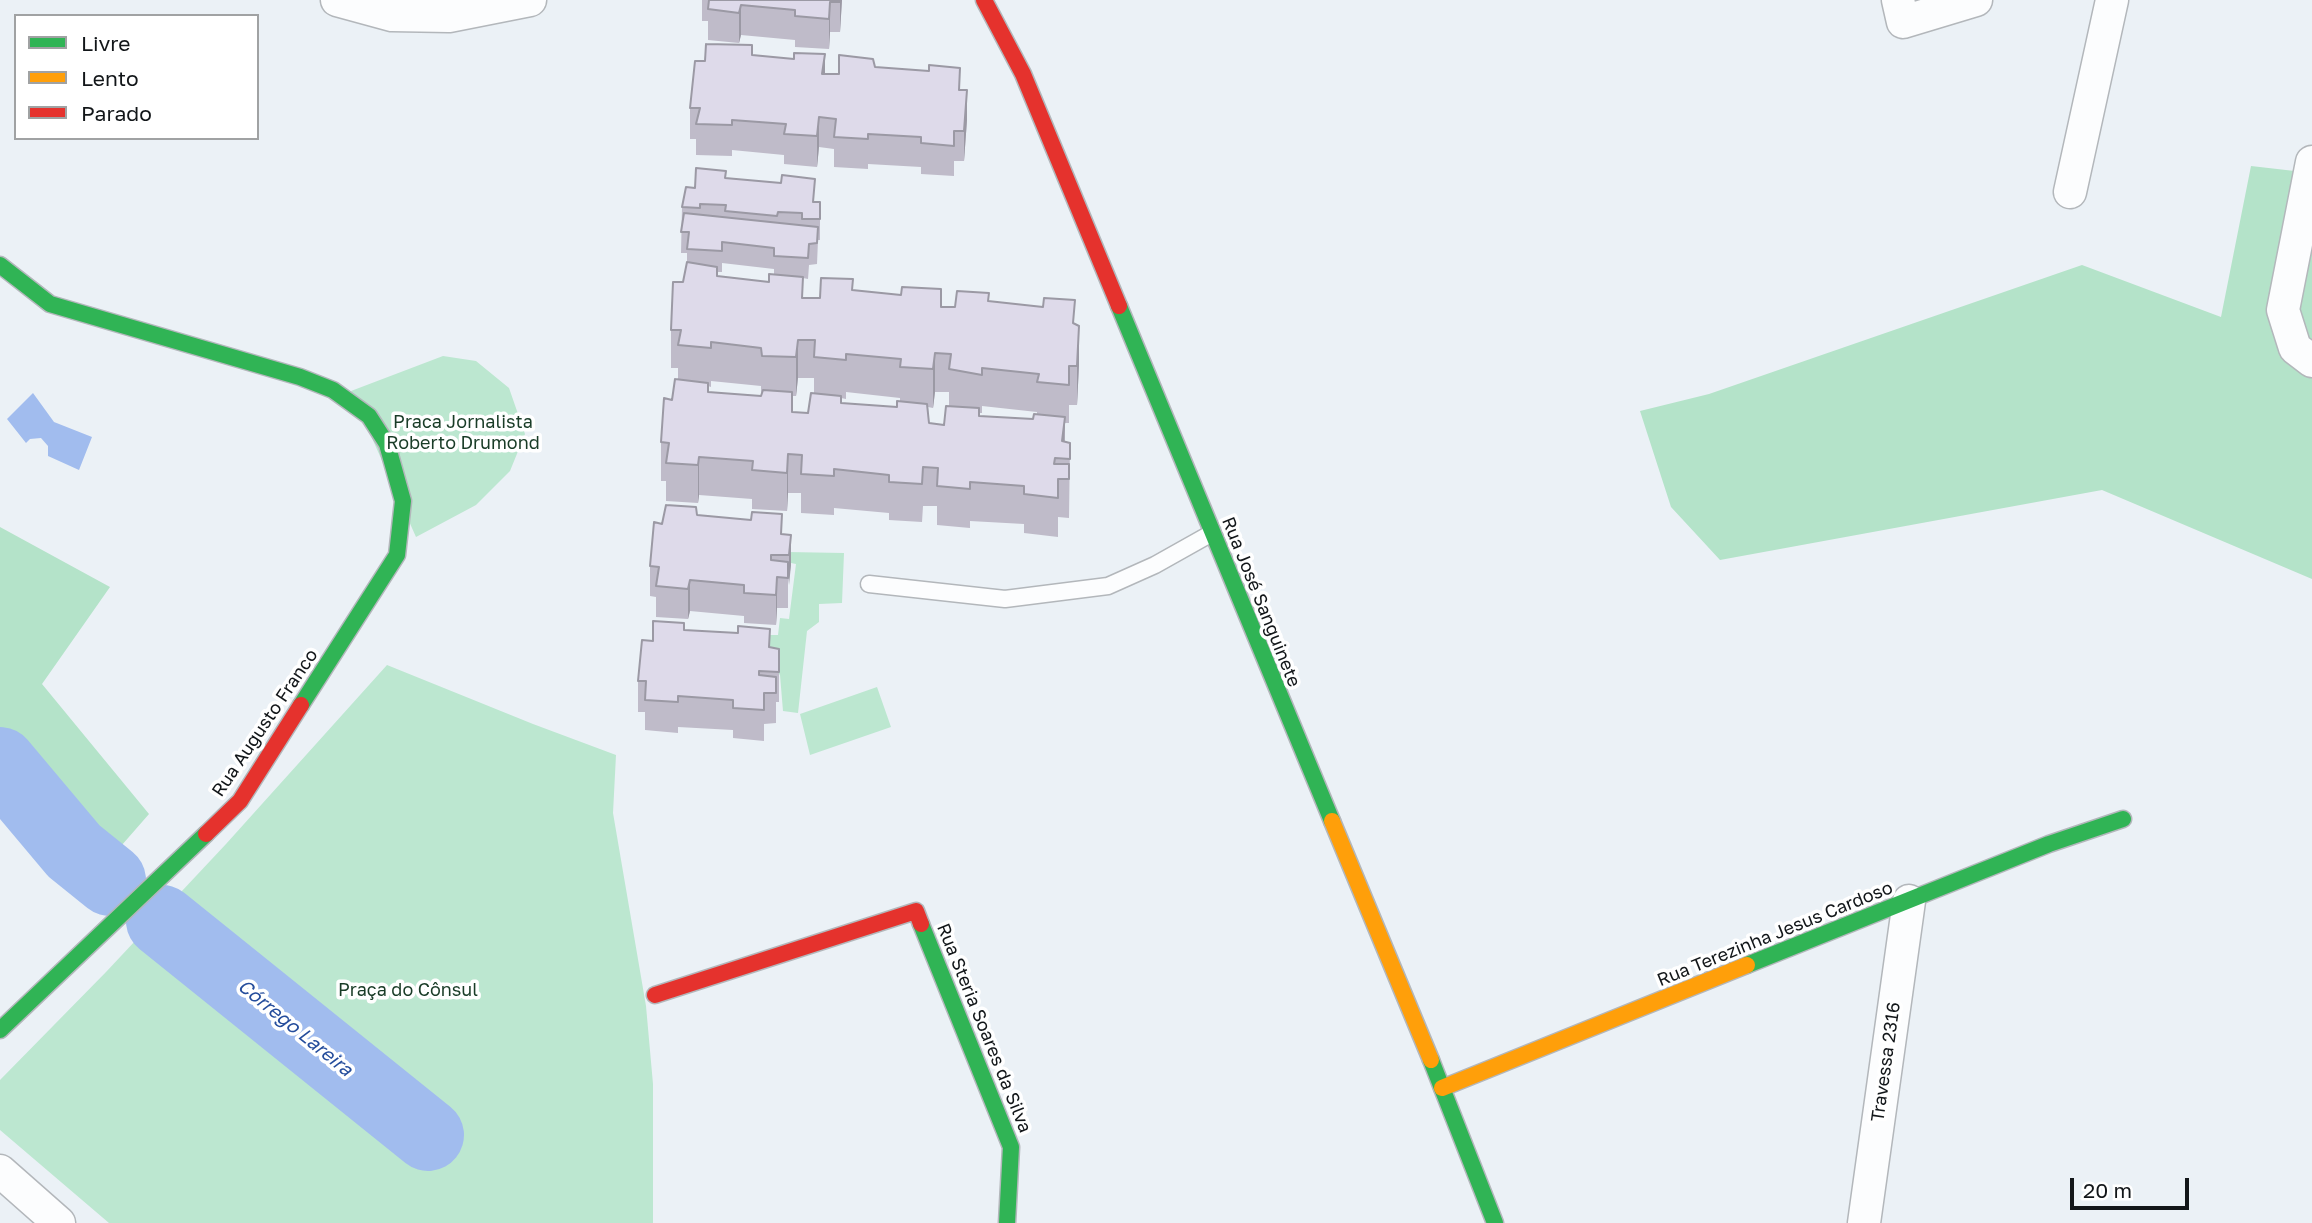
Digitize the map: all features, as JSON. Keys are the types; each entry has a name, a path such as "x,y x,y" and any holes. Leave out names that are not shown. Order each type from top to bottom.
{"street":[{"path":"337,0 392,15 449,16 530,0"},
{"name":"Rua José Sanguinete","path":"984,0 1023,74 1442,1088 1495,1223"},
{"path":"1898,0 1903,22 1976,0"},
{"path":"2070,192 2112,0"},
{"path":"2312,162 2283,310 2295,348 2312,361"},
{"name":"Rua Augusto Franco","path":"0,265 50,304 300,377 333,390 369,416 387,444 403,501 397,555 240,801 0,1030"},
{"name":"Rua Terezinha Jesus Cardoso","path":"1442,1088 2049,845 2123,819"},
{"name":"Travessa 2316","path":"1864,1223 1909,901"},
{"name":"Rua Steria Soares da Silva","path":"655,995 916,911 1011,1147 1007,1223"},
{"path":"0,1171 59,1223"}],"lane":[{"path":"869,584 1005,599 1108,586 1155,565 1212,533"}],"green space":[{"path":"2251,166 2312,173 2312,579 2102,490 1720,560 1671,507 1640,411 1709,394 2082,265 2221,317"},
{"name":"Praca Jornalista Roberto Drumond","path":"443,356 476,361 509,388 525,434 510,471 476,505 416,537 351,391"},
{"path":"0,527 110,587 42,684 149,814 94,877 0,792"},
{"path":"787,552 844,553 842,603 819,604 819,622 807,631 798,713 783,711 780,675 743,635 778,635 780,618 789,619 796,564 786,562"},
{"name":"Praça do Cônsul","path":"387,665 616,755 613,813 646,1006 653,1084 653,1223 109,1223 0,1130 0,1080 226,844"},
{"path":"877,687 891,727 810,755 800,714"}],"water":[{"path":"33,393 54,422 92,437 79,470 48,456 48,446 41,438 30,439 26,443 7,419"}],"building":[{"path":"709,0 840,2 830,2 829,19 795,16 795,10 741,5 739,13 708,9"},
{"path":"706,44 752,45 752,55 794,59 794,53 825,54 822,74 839,74 839,55 873,59 875,67 929,71 929,65 960,68 959,90 967,90 964,131 954,131 954,146 921,143 921,137 868,134 868,139 834,137 836,119 819,117 817,136 784,134 786,124 732,120 732,125 696,124 700,108 690,108 695,61 705,61"},
{"path":"696,168 726,171 725,178 781,183 782,175 815,179 813,202 820,202 820,219 802,219 802,213 778,212 777,216 725,211 726,205 700,204 700,208 682,207 686,187 695,188"},
{"path":"684,213 818,227 817,243 809,244 808,258 774,256 774,248 722,242 722,251 687,249 689,232 681,232"},
{"path":"687,262 717,267 717,276 769,282 769,274 803,277 802,298 820,298 821,278 853,279 852,290 901,295 902,287 941,289 941,307 955,307 957,291 989,293 988,301 1043,307 1044,298 1075,300 1073,323 1079,326 1077,366 1069,366 1069,385 1037,382 1039,374 982,368 982,375 949,369 951,354 935,353 933,369 900,367 901,359 846,354 846,360 814,357 815,340 798,340 796,357 762,356 761,348 711,342 711,348 678,345 681,330 671,330 673,282 683,282"},
{"path":"675,379 708,383 708,392 761,396 763,390 792,392 792,412 808,413 811,393 841,396 841,403 897,407 897,401 927,404 929,423 944,425 946,406 979,408 979,416 1033,419 1034,414 1065,417 1062,441 1070,443 1070,459 1055,458 1054,464 1069,464 1069,479 1058,479 1058,498 1024,494 1024,486 970,482 970,489 937,486 938,468 923,467 922,484 889,482 889,475 834,469 834,476 801,474 802,455 788,454 787,473 752,470 753,461 699,457 698,465 666,463 669,443 661,442 664,398 672,400"},
{"path":"666,505 696,507 697,515 751,520 752,512 782,514 781,534 791,535 789,555 771,555 771,560 788,562 788,578 777,577 776,595 744,593 744,585 690,580 688,589 656,586 659,567 650,566 654,522 662,524"},
{"path":"653,621 684,623 684,630 738,633 738,626 770,629 769,647 779,649 779,672 759,671 759,675 776,677 776,693 764,693 764,710 733,708 733,700 678,696 678,702 645,700 646,681 638,681 642,640 653,641"}],"waterway":[{"name":"Córrego Lareira","path":"0,763 74,851 110,880"},
{"name":"Córrego Lareira","path":"162,921 428,1135"}],"traffic: fast":[{"path":"0,265 50,304 300,377 333,390 369,416 387,444 403,501 397,555 301,705"},
{"path":"1119,306 1332,821"},
{"path":"1747,965 2049,844 2123,819"},
{"path":"0,1030 206,834"},
{"path":"921,924 1011,1147 1007,1223"},
{"path":"1431,1060 1495,1223"}],"traffic: slow":[{"path":"1332,821 1431,1060"},
{"path":"1442,1088 1747,965"}],"traffic: jam":[{"path":"984,0 1023,74 1119,306"},
{"path":"206,834 240,801 301,705"},
{"path":"655,995 916,911 921,924"}]}
